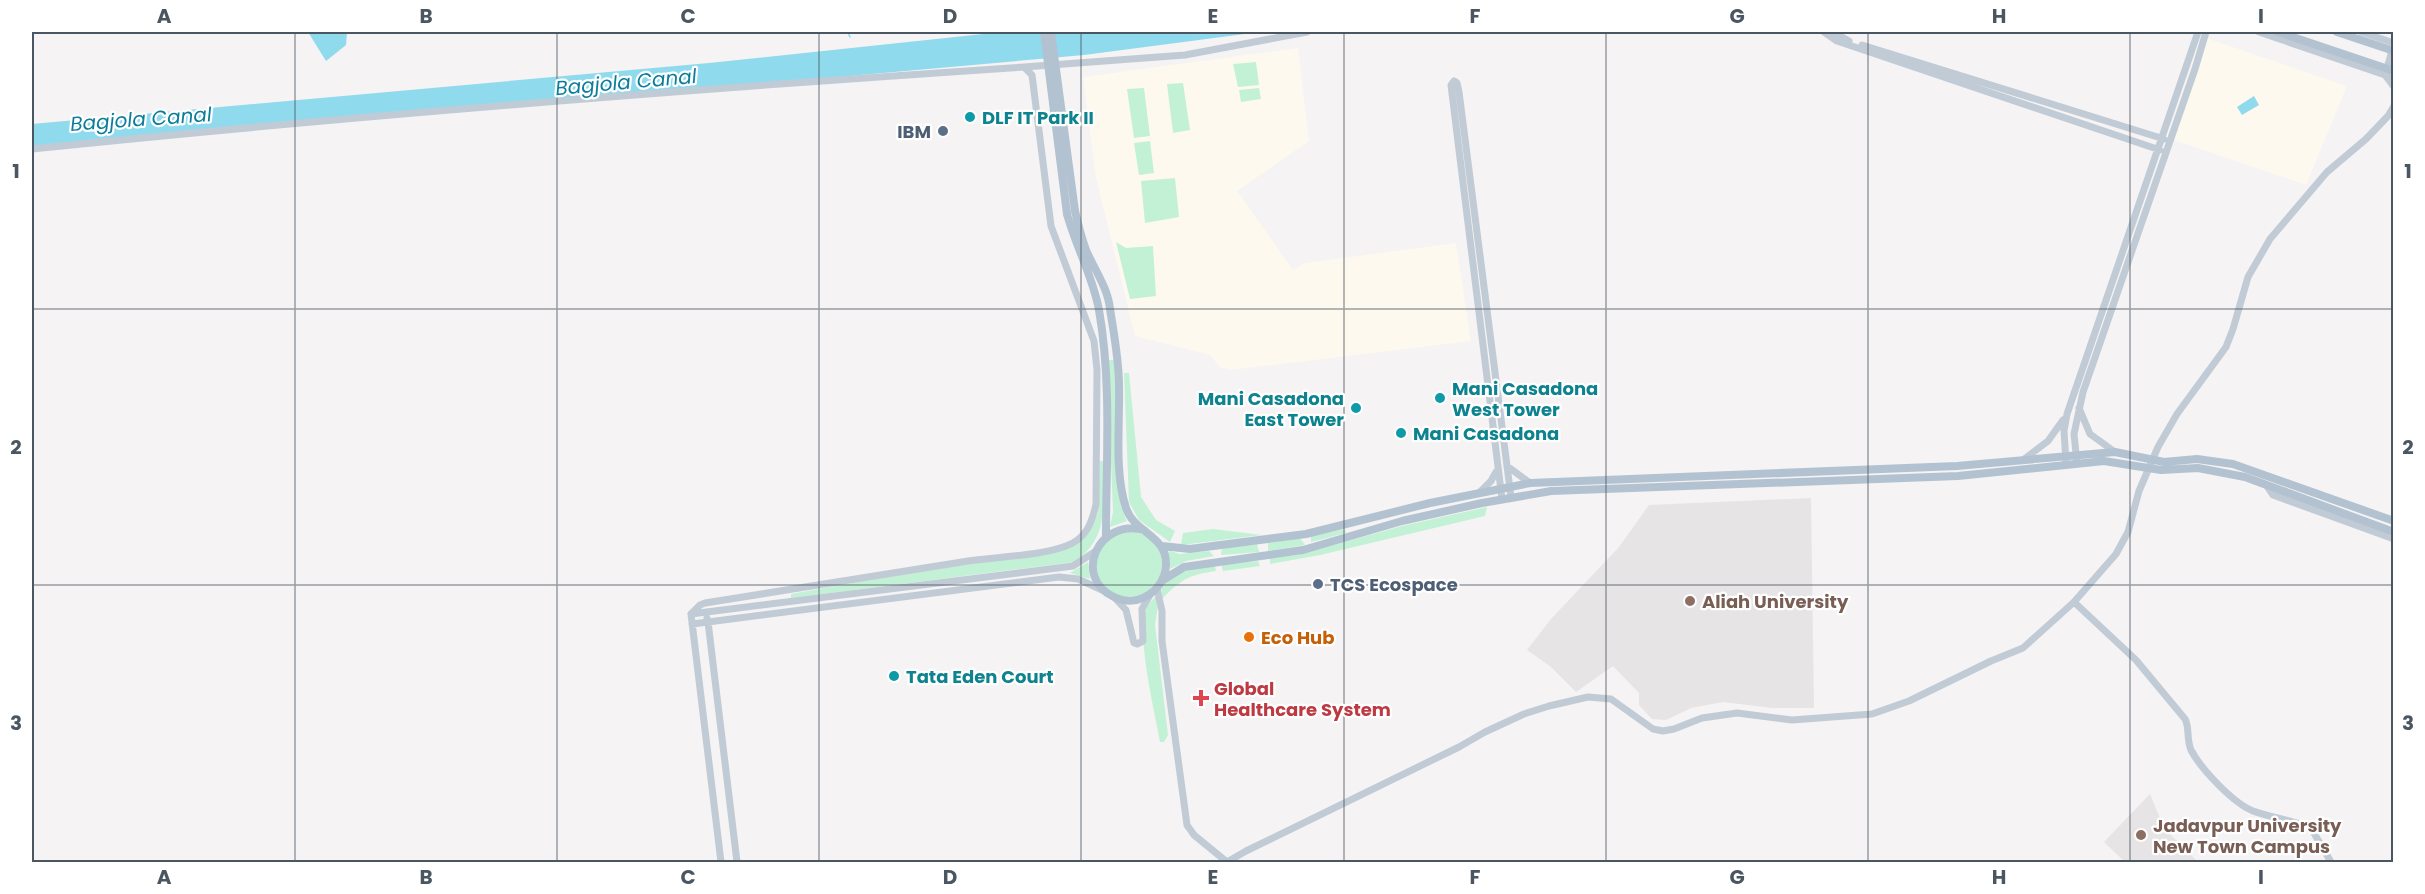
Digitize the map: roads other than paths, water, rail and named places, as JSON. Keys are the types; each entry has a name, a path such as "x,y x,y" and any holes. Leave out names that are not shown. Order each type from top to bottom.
{"main road":[{"path":"1044,32 1071,213 1110,306 1119,383 1123,494 1126,510 1132,520 1151,534 1162,546 1166,563 1163,580 1150,595 1132,601 1113,597 1099,584 1093,568 1095,551 1106,536 1125,528 1144,530"},
{"path":"1051,32 1074,241 1094,284 1106,371 1106,536"},
{"path":"2278,32 2388,71"},
{"path":"2337,32 2393,48"},
{"path":"1162,546 1190,549 1306,534 1430,503 1530,483 1957,466 2115,452 2167,470 2198,468 2245,477 2394,532"},
{"path":"1163,580 1184,567 1303,550 1402,521 1502,499 1551,491 1958,476 2114,461 2151,464 2197,459 2233,464 2394,521"}],"street":[{"path":"32,149 190,132 647,94 1185,55 1307,32"},
{"path":"1824,32 1837,41 2161,150"},
{"path":"1833,32 1844,39 2165,140"},
{"path":"2165,140 2198,32"},
{"path":"2066,464 2064,431 2067,414 2161,150 2195,69 2206,32"},
{"path":"2259,32 2388,71 2394,78"},
{"path":"2361,32 2376,34 2393,48 2388,71 2394,87"},
{"path":"2376,34 2378,45"},
{"path":"721,862 691,614 696,608 705,603 1066,546 1086,533 1093,520 1096,504 1097,457 1097,370 1094,340 1051,226 1032,75 1024,67"},
{"path":"1502,499 1451,85 1454,81 1456,81 1459,92 1512,497"},
{"path":"1157,589 1162,611 1162,641 1187,825 1194,835 1227,862 1246,850 1493,728 1539,709 1588,697 1611,699 1653,729 1663,731 1702,718 1737,713 1792,720 1876,713 2024,648 2074,602 2102,572 2128,532 2139,490 2177,414 2226,347 2234,330 2246,284 2270,239 2327,172 2366,139 2388,116 2394,106"},
{"path":"2077,463 2074,434 2079,408 2161,150"},
{"path":"2079,408 2083,423 2090,434 2115,452"},
{"path":"2023,460 2048,441 2067,414"},
{"path":"1097,457 1107,457"},
{"path":"1507,466 1530,483"},
{"path":"1479,493 1491,481 1497,470"},
{"path":"2267,486 2273,495 2394,539"},
{"path":"691,614 1073,566 1095,551"},
{"path":"692,624 1059,577 1078,579 1104,591"},
{"path":"1113,597 1126,610 1134,643 1137,644 1143,641 1142,609 1150,595"},
{"path":"2074,602 2136,660 2185,719 2188,726 2187,740 2192,750 2198,761 2220,786 2248,808 2311,828 2331,862"},
{"path":"706,612 737,862"}],"water":[{"path":"308,32 347,32 346,45 326,61"},
{"name":"Bagjola Canal","path":"1002,32 1260,32 1084,55 32,149 32,124 709,63"},
{"path":"2254,96 2259,105 2242,115 2237,107"}],"waterway":[{"path":"848,32 850,37"}],"place":[{"name":"DLF IT Park II","path":"970,117"},
{"name":"IBM","path":"943,131"},
{"name":"Mani Casadona West Tower","path":"1440,398"},
{"name":"Mani Casadona East Tower","path":"1356,408"},
{"name":"Mani Casadona","path":"1401,433"},
{"name":"TCS Ecospace","path":"1318,584"},
{"name":"Aliah University","path":"1690,601"},
{"name":"Eco Hub","path":"1249,637"},
{"name":"Tata Eden Court","path":"894,676"},
{"name":"Global Healthcare System","path":"1201,698"},
{"name":"Jadavpur University New Town Campus","path":"2141,835"}]}
